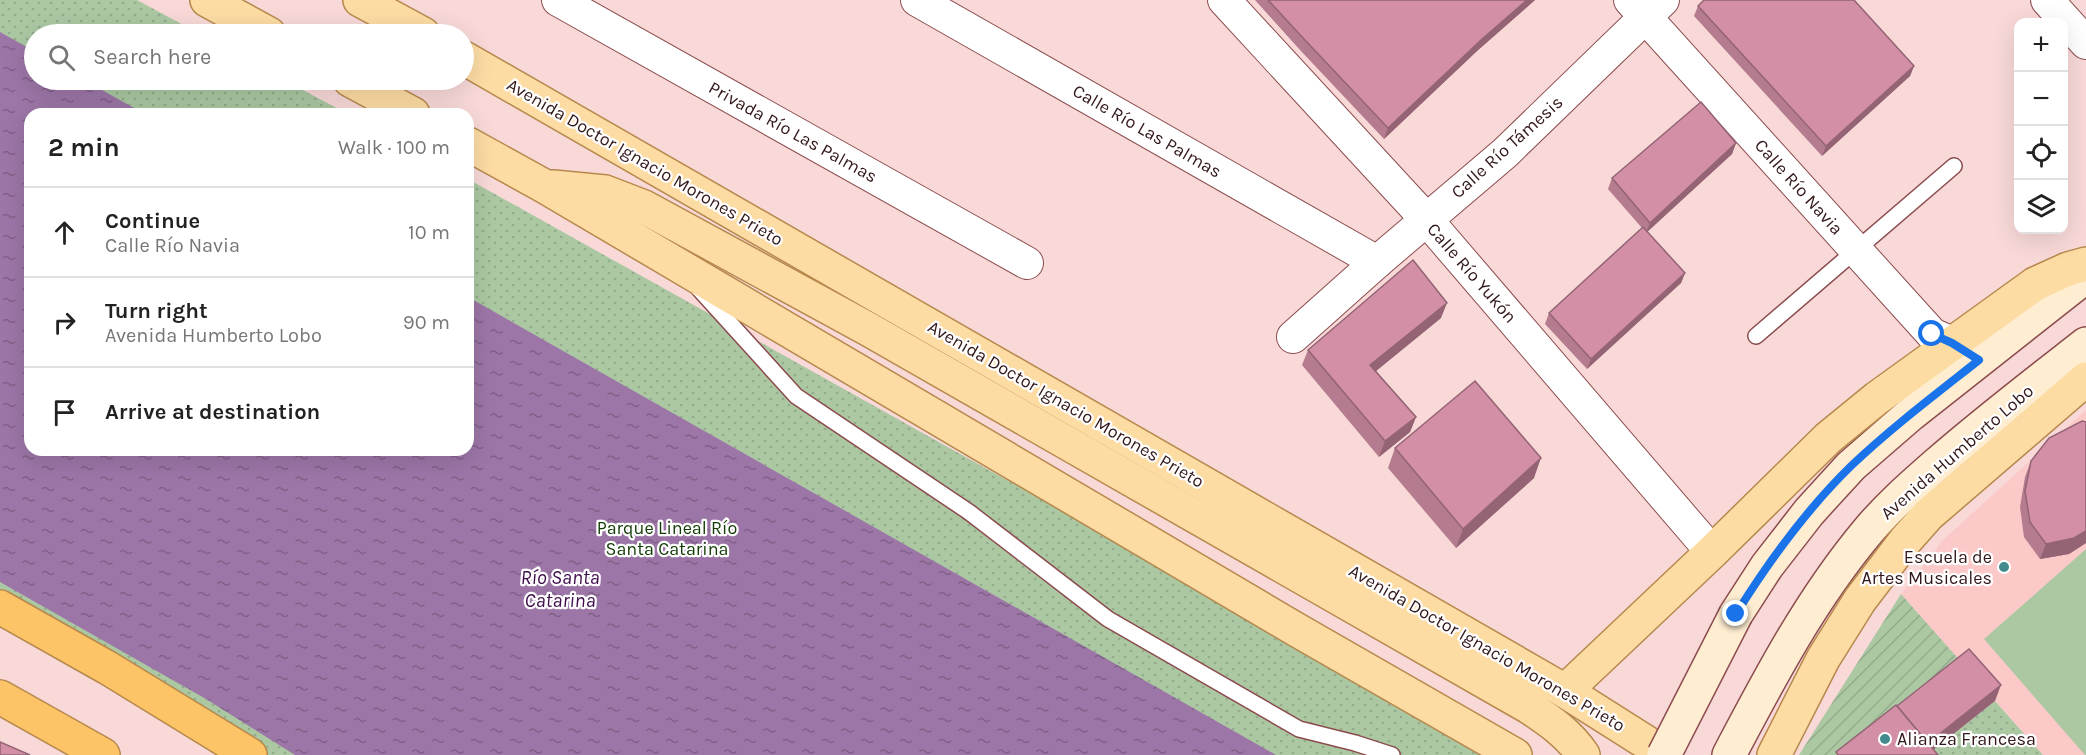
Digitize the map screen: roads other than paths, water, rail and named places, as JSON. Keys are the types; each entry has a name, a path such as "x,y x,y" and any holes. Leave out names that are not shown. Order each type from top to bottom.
{"highway":[{"path":"0,607 108,668 250,755"},
{"path":"0,697 100,754"}],"main road":[{"path":"207,0 251,24"},
{"path":"360,0 404,24"},
{"name":"Avenida Doctor Ignacio Morones Prieto","path":"474,64 1565,691 1665,755"},
{"path":"369,90 402,108"},
{"path":"474,147 674,262 1297,630 1515,755"},
{"path":"544,186 604,192 644,207 868,329 1529,707 1573,741 1583,755"},
{"path":"1665,755 1736,614 1767,566 1809,512 1851,466 1911,414 1966,351 2035,284 2067,269 2086,264"},
{"path":"1565,691 1828,438 1877,398 1966,351 2086,276"},
{"name":"Avenida Humberto Lobo","path":"1729,755 1785,649 1825,587 1861,540 1903,494 1963,441 2086,344"},
{"path":"1774,755 1829,649 1860,600 1905,541 1944,500 2086,379"}],"street":[{"name":"Privada Río Las Palmas","path":"558,0 1027,263"},
{"name":"Calle Río Las Palmas","path":"917,0 1377,261"},
{"name":"Calle Río Yukón","path":"1224,0 1426,219 1712,552"},
{"path":"2047,0 2086,43"},
{"name":"Calle Río Támesis","path":"1293,337 1377,261 1505,153 1646,5"},
{"name":"Calle Río Navia","path":"1646,5 1856,250 1932,334 1966,351"}],"lane":[{"path":"1756,336 1954,166"},
{"path":"674,262 796,396 969,512 1108,619 1299,729 1392,755"}],"water":[{"name":"Río Santa Catarina","path":"0,32 24,45 24,90 102,90 134,108 24,108 24,456 474,456 474,300 1276,755 295,755 206,699 0,582"}],"place":[{"name":"Escuela de Artes Musicales","path":"2004,567"},
{"name":"Alianza Francesa","path":"1885,739"}],"park label":[{"name":"Parque Lineal Río Santa Catarina","path":"667,538"}]}
